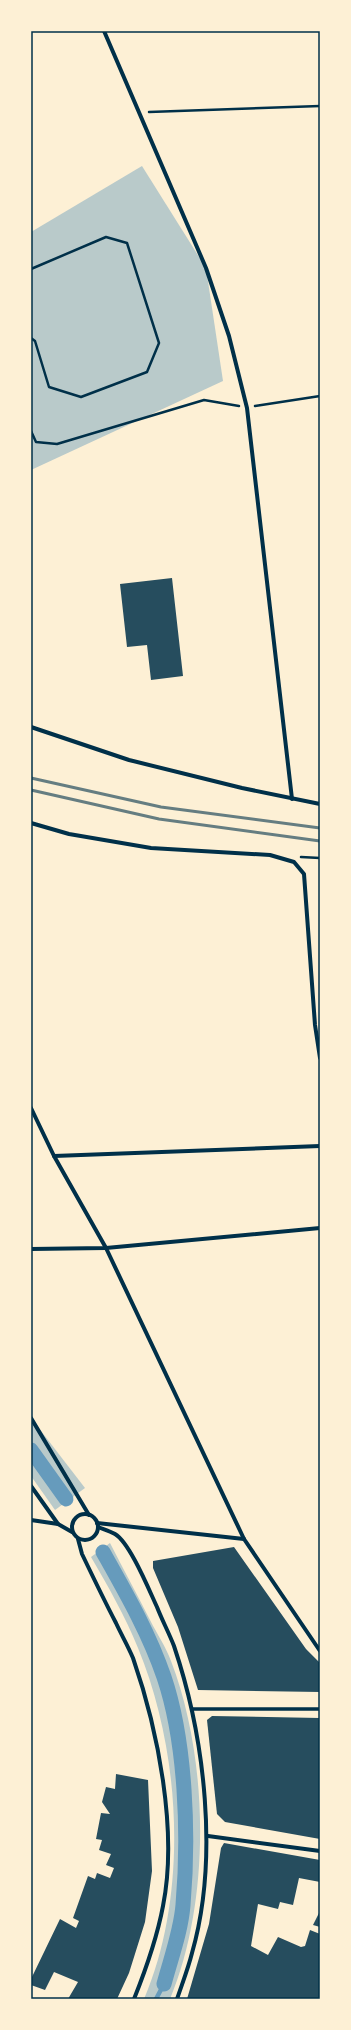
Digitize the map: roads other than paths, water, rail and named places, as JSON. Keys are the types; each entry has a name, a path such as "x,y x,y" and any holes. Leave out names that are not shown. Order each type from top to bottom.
{"street":[{"path":"104,31 206,268 230,336 247,408 292,799"},
{"path":"31,727 129,760 292,799 320,804"},
{"path":"31,823 69,834 151,848 270,855 294,862 304,874 315,1025 320,1058"},
{"path":"31,1108 54,1156 106,1248 244,1539 320,1651"},
{"path":"54,1156 320,1146"},
{"path":"31,1249 106,1248 320,1228"},
{"path":"31,1418 89,1515 97,1525 116,1535 130,1552 145,1580 173,1645 192,1709 199,1749 208,1836 202,1904 193,1952 177,1999"},
{"path":"31,1486 58,1524"},
{"path":"72,1532 72,1524 74,1520 80,1515 89,1515"},
{"path":"31,1520 58,1524 72,1532 78,1539 82,1554 132,1657 147,1706 158,1754 166,1810 168,1857 163,1906 148,1965 134,1999"},
{"path":"97,1525 244,1539"},
{"path":"78,1539 87,1540 95,1536 97,1525"},
{"path":"192,1709 320,1709"},
{"path":"208,1836 320,1851"}],"waterway":[{"path":"31,1450 66,1499"},
{"path":"103,1552 136,1613 158,1661 164,1677 177,1730 184,1790 186,1849 185,1878 182,1915 164,1984"},
{"path":"156,1999 164,1984"}],"railway":[{"path":"31,778 161,807 320,828"},
{"path":"31,790 159,819 320,841"}]}
